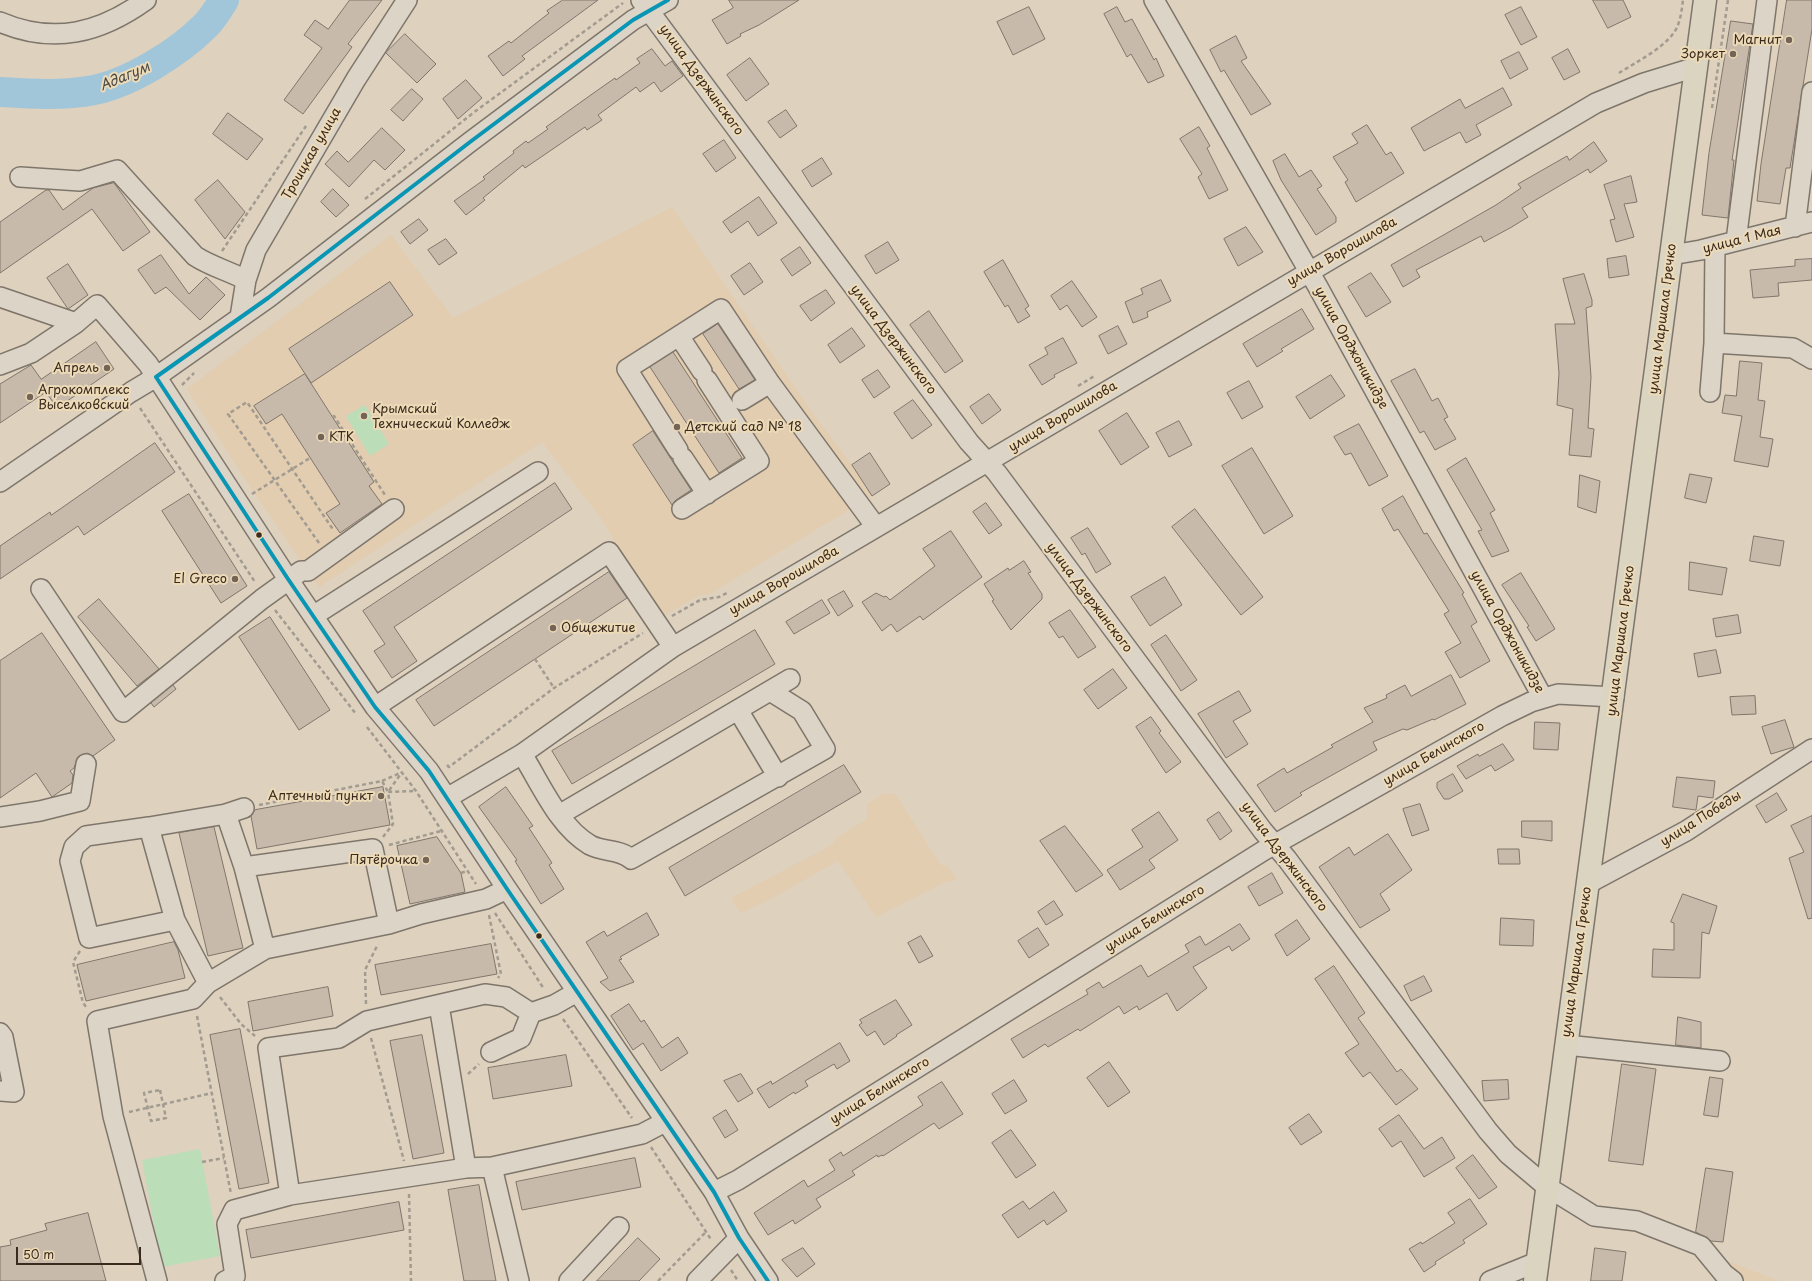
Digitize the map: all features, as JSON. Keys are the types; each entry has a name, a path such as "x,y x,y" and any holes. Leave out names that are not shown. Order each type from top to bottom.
{"main road":[{"name":"улица Маршала Гречко","path":"1536,1271 1587,884 1614,697 1705,0"}],"street":[{"path":"0,22 49,35 82,32 102,26 146,0"},
{"name":"Троицкая улица","path":"240,317 246,280 256,250 356,79 407,0"},
{"path":"0,482 131,392 156,378 274,293 470,142 626,25 646,5 668,0"},
{"name":"улица Орджоникидзе","path":"1154,0 1309,272 1543,698"},
{"path":"1736,241 1766,0"},
{"name":"улица Дзержинского","path":"646,5 964,436 987,462 1488,1131 1508,1154 1547,1187 1594,1216 1637,1221 1701,1246 1724,1274 1733,1281"},
{"name":"улица Ворошилова","path":"447,798 522,754 672,647 1596,103 1644,83 1696,67"},
{"path":"1803,224 1812,92"},
{"path":"20,177 80,182 117,170 195,256 212,265 228,270 246,280"},
{"name":"улица 1 Мая","path":"1671,255 1714,247 1803,224"},
{"path":"1710,392 1714,343 1714,247"},
{"path":"0,297 76,323"},
{"path":"0,365 31,353 76,323 97,305 148,364 312,616 375,707 429,771 507,889 714,1192 739,1238 768,1281"},
{"path":"707,494 627,369 722,309 770,382 876,527"},
{"path":"679,336 759,460 682,509"},
{"path":"1714,343 1794,348 1812,360"},
{"path":"742,400 770,382"},
{"path":"312,616 538,472"},
{"path":"41,589 123,712 288,579 301,570 308,571 394,509"},
{"path":"375,707 609,552 672,647"},
{"path":"559,815 790,679"},
{"path":"522,754 559,815 571,829 590,845 597,848 622,853 631,859 825,749 802,711 770,691"},
{"name":"улица Белинского","path":"714,1192 738,1180 1274,844 1502,716 1543,698 1558,694 1614,697"},
{"path":"738,710 778,777"},
{"name":"улица Победы","path":"1587,884 1686,831 1812,749"},
{"path":"0,818 40,811 80,801 86,764"},
{"path":"175,920 89,938 70,861 74,847 86,836 226,814 244,808"},
{"path":"226,814 244,867 265,949"},
{"path":"149,827 175,920 208,982"},
{"path":"244,867 373,850 389,924"},
{"path":"158,1281 113,1116 97,1021 193,999 208,982 265,949 389,924 421,914 486,899 507,889"},
{"path":"491,1052 521,1038 531,1013 554,1005 577,992"},
{"path":"290,1195 268,1048 339,1038 367,1021 485,994 506,997 531,1013"},
{"path":"439,1005 466,1168"},
{"path":"0,1033 3,1037 14,1092 0,1091"},
{"path":"1566,1045 1720,1061"},
{"path":"225,1281 235,1276 228,1224 234,1210 290,1195 466,1168 492,1167 642,1134 665,1122"},
{"path":"492,1167 519,1281"},
{"path":"569,1281 619,1227"},
{"path":"697,1281 739,1238"},
{"path":"1490,1281 1536,1271"}],"path":[{"path":"212,265 309,122"},
{"path":"328,556 228,414 247,402 334,531"},
{"path":"138,406 265,597 358,716"},
{"path":"332,417 334,416 394,509"},
{"path":"250,495 310,458"},
{"path":"449,767 554,688 692,604 700,600 718,597 732,590"},
{"path":"535,659 554,688"},
{"path":"362,722 416,791 554,1005 642,1134 738,1281"},
{"path":"244,808 382,781 402,772"},
{"path":"388,792 402,772"},
{"path":"373,850 393,824 388,792 382,781"},
{"path":"388,792 416,791"},
{"path":"373,850 441,831"},
{"path":"461,873 467,871"},
{"path":"485,994 501,974 486,899"},
{"path":"389,924 365,970 367,1021 408,1178 411,1281"},
{"path":"89,938 73,962 83,1003 97,1021"},
{"path":"208,982 241,1024"},
{"path":"200,1027 234,1210"},
{"path":"453,1088 491,1052"},
{"path":"160,1090 163,1104 166,1118 150,1121 144,1094 160,1090"},
{"path":"113,1116 212,1093"},
{"path":"202,1162 224,1158"},
{"path":"658,1281 706,1232"}],"shaded area":[{"path":"672,207 811,411 852,465 872,496 710,594 698,596 662,617 658,616 601,518 542,442 319,587 254,493 187,389 391,235 453,318"},
{"path":"883,794 895,794 941,865 948,866 957,880 946,882 876,917 838,861 765,902 740,913 731,898 830,846 838,837 867,819 867,804"},
{"path":"1723,1259 1779,1281 1720,1281"}],"green space":[{"path":"365,405 389,444 370,456 346,416"},
{"path":"200,1149 220,1256 162,1267 142,1160"}],"building":[{"path":"350,0 382,0 348,44 352,47 303,114 284,100 322,48 304,35 315,20 328,29"},
{"path":"563,0 598,0 522,56 525,59 503,76 488,56 509,41 511,43 549,13 547,11"},
{"path":"729,0 799,0 759,25 740,34 741,36 727,44 712,20 733,8"},
{"path":"1593,0 1623,0 1631,17 1608,28"},
{"path":"1787,0 1812,0 1812,29 1790,168 1786,168 1780,204 1757,201 1761,164"},
{"path":"1029,7 1045,39 1013,55 997,22"},
{"path":"1117,7 1125,22 1132,19 1154,60 1156,58 1164,76 1148,83 1131,54 1127,57 1104,14"},
{"path":"1521,7 1537,37 1521,45 1505,15"},
{"path":"1731,21 1753,24 1732,160 1734,160 1728,218 1702,215 1709,153"},
{"path":"405,34 436,64 417,83 386,53"},
{"path":"1236,36 1247,58 1241,61 1271,104 1251,115 1224,70 1221,72 1210,50"},
{"path":"652,49 665,66 672,61 683,76 661,92 654,82 640,92 636,87 598,115 602,120 587,130 585,127 525,168 523,165 483,198 485,200 466,215 454,201 485,179 483,177 514,153 513,151 526,141 528,143 548,129 546,127 595,92 615,78 616,80 640,63 637,59"},
{"path":"1568,49 1580,72 1564,80 1552,58"},
{"path":"1519,52 1528,69 1510,79 1501,61"},
{"path":"750,58 769,84 746,101 727,75"},
{"path":"466,80 482,98 458,119 443,99"},
{"path":"1503,88 1512,105 1476,125 1481,135 1466,143 1460,132 1424,151 1411,128 1460,99 1465,108"},
{"path":"412,89 423,99 403,121 391,110"},
{"path":"786,110 797,126 780,138 768,122"},
{"path":"228,113 263,139 247,160 213,134"},
{"path":"1367,125 1386,155 1391,152 1404,173 1356,202 1345,182 1348,180 1333,157 1358,143 1352,134"},
{"path":"1199,127 1210,146 1207,148 1228,190 1209,199 1198,177 1202,174 1180,139"},
{"path":"382,128 405,150 385,170 374,160 349,187 325,164 337,151 348,162"},
{"path":"724,140 736,158 716,172 703,154"},
{"path":"1594,142 1607,161 1590,173 1588,169 1522,208 1528,217 1510,228 1484,242 1481,236 1416,270 1420,277 1403,287 1391,265 1496,205 1521,188 1518,184 1567,156 1569,160"},
{"path":"1285,154 1299,177 1311,170 1322,186 1317,189 1336,217 1336,222 1316,235 1281,180 1273,161"},
{"path":"822,158 832,174 812,187 802,171"},
{"path":"1631,176 1637,202 1624,204 1634,237 1616,242 1610,220 1615,219 1604,185"},
{"path":"218,180 245,212 225,239 195,200"},
{"path":"114,183 150,232 123,251 92,209 0,273 0,222 46,190 49,190 63,210 93,188"},
{"path":"333,189 349,205 336,217 321,202"},
{"path":"759,197 777,223 758,236 748,221 731,233 723,222"},
{"path":"419,219 428,230 410,244 401,232"},
{"path":"1246,227 1263,252 1238,266 1224,239"},
{"path":"446,239 457,253 439,265 428,250"},
{"path":"888,242 899,260 876,274 865,256"},
{"path":"800,247 811,263 792,276 781,260"},
{"path":"161,255 189,294 206,277 225,295 200,320 166,287 155,294 138,270"},
{"path":"1626,256 1629,275 1609,278 1607,259"},
{"path":"1812,259 1812,280 1778,283 1779,296 1753,298 1750,270 1795,266 1795,260"},
{"path":"1003,260 1029,306 1025,309 1030,316 1018,323 1008,305 1005,307 984,272"},
{"path":"750,263 763,282 744,295 731,276"},
{"path":"68,264 88,295 68,309 47,278"},
{"path":"1371,273 1391,302 1366,317 1348,287"},
{"path":"1584,274 1592,300 1592,306 1586,308 1591,377 1588,428 1594,429 1591,457 1569,455 1573,409 1557,405 1559,373 1555,324 1575,324 1563,279"},
{"path":"1161,280 1171,301 1147,312 1148,317 1133,323 1125,302 1143,294 1141,289"},
{"path":"1072,281 1097,317 1082,327 1067,305 1060,310 1051,296"},
{"path":"390,282 413,315 311,383 289,349"},
{"path":"826,290 835,303 811,321 800,306"},
{"path":"1302,309 1314,329 1281,349 1283,351 1257,367 1243,344"},
{"path":"929,311 963,361 945,373 910,325"},
{"path":"718,324 755,380 739,389 703,334"},
{"path":"1118,326 1127,344 1108,354 1099,336"},
{"path":"852,328 865,346 840,363 828,345"},
{"path":"1063,338 1077,363 1054,375 1055,377 1042,385 1029,365 1048,354 1045,348"},
{"path":"96,342 114,369 57,408 46,392 0,423 0,384 31,365 41,379"},
{"path":"673,352 742,458 719,473 650,367"},
{"path":"1740,361 1762,363 1758,400 1765,401 1760,437 1773,439 1768,467 1734,461 1742,416 1722,413 1725,395 1736,396"},
{"path":"1415,369 1432,401 1438,398 1448,417 1444,419 1456,439 1435,450 1424,431 1420,433 1391,381"},
{"path":"878,370 890,387 874,398 862,380"},
{"name":"КТК","path":"305,374 374,482 369,486 382,504 340,533 326,513 340,504 282,414 266,424 254,406"},
{"path":"1331,375 1345,396 1310,419 1296,397"},
{"path":"1249,381 1263,407 1242,419 1227,393"},
{"path":"989,394 1001,410 982,424 970,407"},
{"path":"913,400 932,425 912,439 894,413"},
{"path":"1127,413 1149,447 1121,465 1099,431"},
{"path":"1179,421 1192,445 1169,457 1156,433"},
{"path":"1359,424 1388,476 1369,486 1351,453 1345,455 1334,437"},
{"path":"653,431 691,490 676,500 672,505 633,445"},
{"path":"155,443 175,472 84,535 78,526 0,579 0,546 50,512 51,515"},
{"path":"1252,448 1293,516 1264,534 1222,466"},
{"path":"870,453 890,484 872,496 852,465"},
{"path":"1466,458 1495,510 1490,513 1509,551 1492,557 1478,531 1482,530 1447,470"},
{"path":"1690,474 1712,478 1706,503 1685,498"},
{"path":"1580,475 1600,481 1596,513 1578,507"},
{"path":"555,483 572,509 394,627 417,661 392,678 374,651 385,644 363,611"},
{"path":"189,494 247,586 221,603 162,511"},
{"path":"1403,496 1424,534 1427,533 1464,593 1462,594 1477,622 1471,626 1490,661 1460,678 1445,652 1461,643 1444,614 1449,611 1398,529 1394,531 1382,509"},
{"path":"986,503 1002,525 989,534 973,512"},
{"path":"1195,509 1263,597 1241,615 1172,527"},
{"path":"1088,528 1111,564 1096,573 1085,553 1082,555 1071,538"},
{"path":"951,531 982,577 923,620 920,616 897,632 891,624 882,631 862,602 876,593 884,597 886,596 890,600 935,566 923,549"},
{"path":"1754,536 1784,541 1780,566 1750,561"},
{"path":"1024,561 1031,572 1028,573 1042,594 1042,599 1011,630 992,601 994,600 984,584 1008,568 1009,570"},
{"path":"1690,562 1727,568 1722,595 1689,590"},
{"name":"Общежитие","path":"609,572 627,598 434,726 416,700"},
{"path":"1521,573 1555,629 1536,641 1527,627 1529,626 1502,585"},
{"path":"1165,577 1182,605 1150,626 1131,597"},
{"path":"844,591 853,606 838,616 828,600"},
{"path":"99,599 159,669 137,686 78,617"},
{"path":"822,600 830,613 794,634 786,622"},
{"path":"1070,610 1096,647 1078,658 1063,636 1059,638 1049,623"},
{"path":"1738,615 1741,633 1716,637 1713,619"},
{"path":"270,617 330,710 299,730 239,637"},
{"path":"755,630 775,664 572,784 552,751"},
{"path":"42,633 115,740 93,756 87,753 78,757 74,768 70,771 73,775 72,783 52,797 36,773 0,798 0,661"},
{"path":"1166,635 1197,680 1181,691 1151,645"},
{"path":"1716,650 1721,673 1698,677 1694,654"},
{"path":"1113,669 1127,688 1098,709 1084,690"},
{"path":"1451,675 1466,704 1434,720 1433,719 1407,730 1403,729 1373,742 1377,750 1300,793 1302,795 1275,812 1257,785 1284,768 1287,773 1333,747 1331,745 1373,722 1364,708 1387,698 1386,695 1405,685 1411,696"},
{"path":"173,685 176,689 154,707 151,703"},
{"path":"1239,691 1251,711 1233,721 1248,744 1226,758 1198,714"},
{"path":"1755,696 1756,714 1732,715 1730,697"},
{"path":"1151,717 1161,731 1159,733 1181,762 1166,773 1136,727"},
{"path":"1785,720 1794,747 1771,754 1762,727"},
{"path":"1535,722 1560,723 1558,750 1534,749"},
{"path":"1503,744 1514,760 1495,771 1491,765 1466,779 1457,766 1478,754 1479,756"},
{"path":"844,765 861,792 685,896 669,868"},
{"path":"1453,774 1463,791 1449,799 1444,799 1437,788 1437,783"},
{"path":"1677,777 1715,781 1713,798 1698,796 1696,810 1673,807"},
{"path":"383,787 390,825 257,849 251,816 255,810"},
{"path":"506,787 533,826 529,828 552,863 549,865 564,889 541,904 515,861 517,860 479,807"},
{"path":"1777,793 1787,810 1766,823 1756,806"},
{"path":"1420,804 1429,830 1412,836 1403,809"},
{"path":"1159,812 1178,840 1149,860 1155,868 1120,890 1107,870 1143,847 1132,830"},
{"path":"1219,812 1232,831 1220,840 1207,820"},
{"path":"1812,816 1812,918 1808,919 1789,858 1804,852 1791,826"},
{"path":"1522,821 1552,821 1552,841 1522,837"},
{"path":"1065,826 1103,875 1076,892 1040,841"},
{"path":"214,827 243,948 208,956 179,833"},
{"path":"1388,834 1412,870 1380,894 1390,910 1360,928 1319,867 1349,847 1354,855"},
{"name":"Пятёрочка","path":"437,837 461,873 465,892 410,904 397,846"},
{"path":"1498,849 1519,849 1520,864 1499,864"},
{"path":"1272,873 1283,893 1259,906 1248,887"},
{"path":"1683,894 1717,906 1709,934 1702,932 1700,978 1652,977 1653,949 1674,950 1674,923 1671,922"},
{"path":"1054,901 1063,915 1046,925 1038,912"},
{"path":"647,913 659,935 620,957 622,959 619,960 634,982 610,991 600,982 608,978 586,942 604,931 607,936"},
{"path":"1501,918 1534,920 1533,946 1500,945"},
{"path":"1297,920 1310,939 1287,956 1275,935"},
{"path":"1240,924 1250,939 1232,951 1229,946 1193,967 1207,988 1177,1011 1167,993 1139,1010 1137,1006 1124,1014 1119,1006 1080,1031 1078,1029 1048,1047 1045,1044 1023,1058 1011,1039 1088,994 1086,990 1099,982 1103,988 1141,965 1148,977 1189,952 1185,945 1200,936 1205,945"},
{"path":"1038,928 1049,945 1029,958 1018,941"},
{"path":"921,936 933,956 919,963 908,943"},
{"path":"174,942 178,950 185,978 86,1001 77,965"},
{"path":"491,944 497,974 381,995 375,965"},
{"path":"1334,966 1365,1013 1358,1018 1397,1072 1401,1069 1418,1089 1396,1105 1370,1072 1363,1077 1345,1053 1359,1044 1315,979"},
{"path":"1424,976 1432,991 1411,1001 1404,986"},
{"path":"328,987 333,1016 253,1031 248,1002"},
{"path":"896,1000 912,1025 884,1045 875,1031 867,1036 859,1025 862,1023 860,1020"},
{"path":"629,1004 641,1022 644,1020 662,1048 678,1037 688,1053 661,1071 643,1043 633,1050 611,1016"},
{"path":"1678,1017 1701,1022 1701,1048 1676,1045"},
{"path":"240,1029 269,1183 239,1189 210,1035"},
{"path":"422,1035 444,1153 413,1159 390,1041"},
{"path":"840,1043 850,1061 837,1069 834,1064 805,1081 808,1086 795,1094 794,1092 769,1108 757,1089 771,1081 772,1084"},
{"path":"566,1055 572,1086 493,1099 488,1068"},
{"path":"1109,1062 1130,1092 1108,1107 1087,1078"},
{"path":"1622,1064 1656,1069 1643,1165 1609,1161"},
{"path":"741,1074 753,1093 738,1102 724,1081"},
{"path":"1710,1077 1723,1079 1718,1117 1704,1115"},
{"path":"1014,1080 1027,1101 1005,1114 992,1094"},
{"path":"1508,1080 1509,1099 1484,1101 1482,1081"},
{"path":"942,1082 963,1114 939,1129 934,1123 883,1156 878,1157 877,1155 852,1171 855,1175 816,1199 821,1207 795,1224 793,1220 768,1235 754,1213 804,1180 808,1187 835,1170 829,1160 841,1152 843,1156 923,1105 918,1097"},
{"path":"726,1110 738,1130 725,1138 713,1118"},
{"path":"1309,1114 1322,1132 1301,1145 1289,1128"},
{"path":"1399,1115 1424,1149 1442,1137 1455,1158 1424,1177 1401,1141 1392,1147 1379,1129"},
{"path":"1011,1130 1036,1165 1016,1178 992,1143"},
{"path":"1473,1155 1497,1187 1479,1199 1456,1168"},
{"path":"635,1158 641,1187 522,1210 516,1182"},
{"path":"1706,1168 1733,1172 1723,1242 1711,1241 1696,1232"},
{"path":"479,1185 496,1281 464,1281 448,1190"},
{"path":"1054,1192 1067,1211 1047,1225 1044,1220 1018,1238 1002,1215 1023,1201 1029,1209"},
{"path":"1470,1199 1487,1224 1463,1240 1465,1243 1435,1262 1436,1264 1424,1272 1409,1249 1421,1242 1422,1244 1455,1223 1448,1213"},
{"path":"399,1202 404,1230 251,1258 246,1230"},
{"path":"88,1213 106,1281 0,1281 0,1247 11,1245 10,1240 47,1230 45,1224"},
{"path":"638,1238 660,1259 639,1281 597,1281"},
{"path":"803,1248 815,1264 797,1277 782,1260"},
{"path":"1595,1248 1626,1252 1622,1281 1591,1281"}],"waterway":[{"name":"Адагум","path":"0,92 35,94 83,92 123,81 168,56 194,37 207,24 224,0"}],"transit line":[{"path":"668,0 633,20 470,142 268,298 156,377 288,579 375,707 429,771 507,889 714,1192 739,1238 768,1281"}],"place":[{"name":"Магнит","path":"1789,40"},
{"name":"Зоркет","path":"1733,54"},
{"name":"Апрель","path":"107,368"},
{"name":"Агрокомплекс Выселковский","path":"30,397"},
{"name":"Крымский Технический Колледж","path":"364,416"},
{"name":"Детский сад № 18","path":"677,427"},
{"name":"КТК","path":"321,437"},
{"name":"El Greco","path":"235,579"},
{"name":"Общежитие","path":"553,628"},
{"name":"Аптечный пункт","path":"381,796"},
{"name":"Пятёрочка","path":"426,860"}]}
